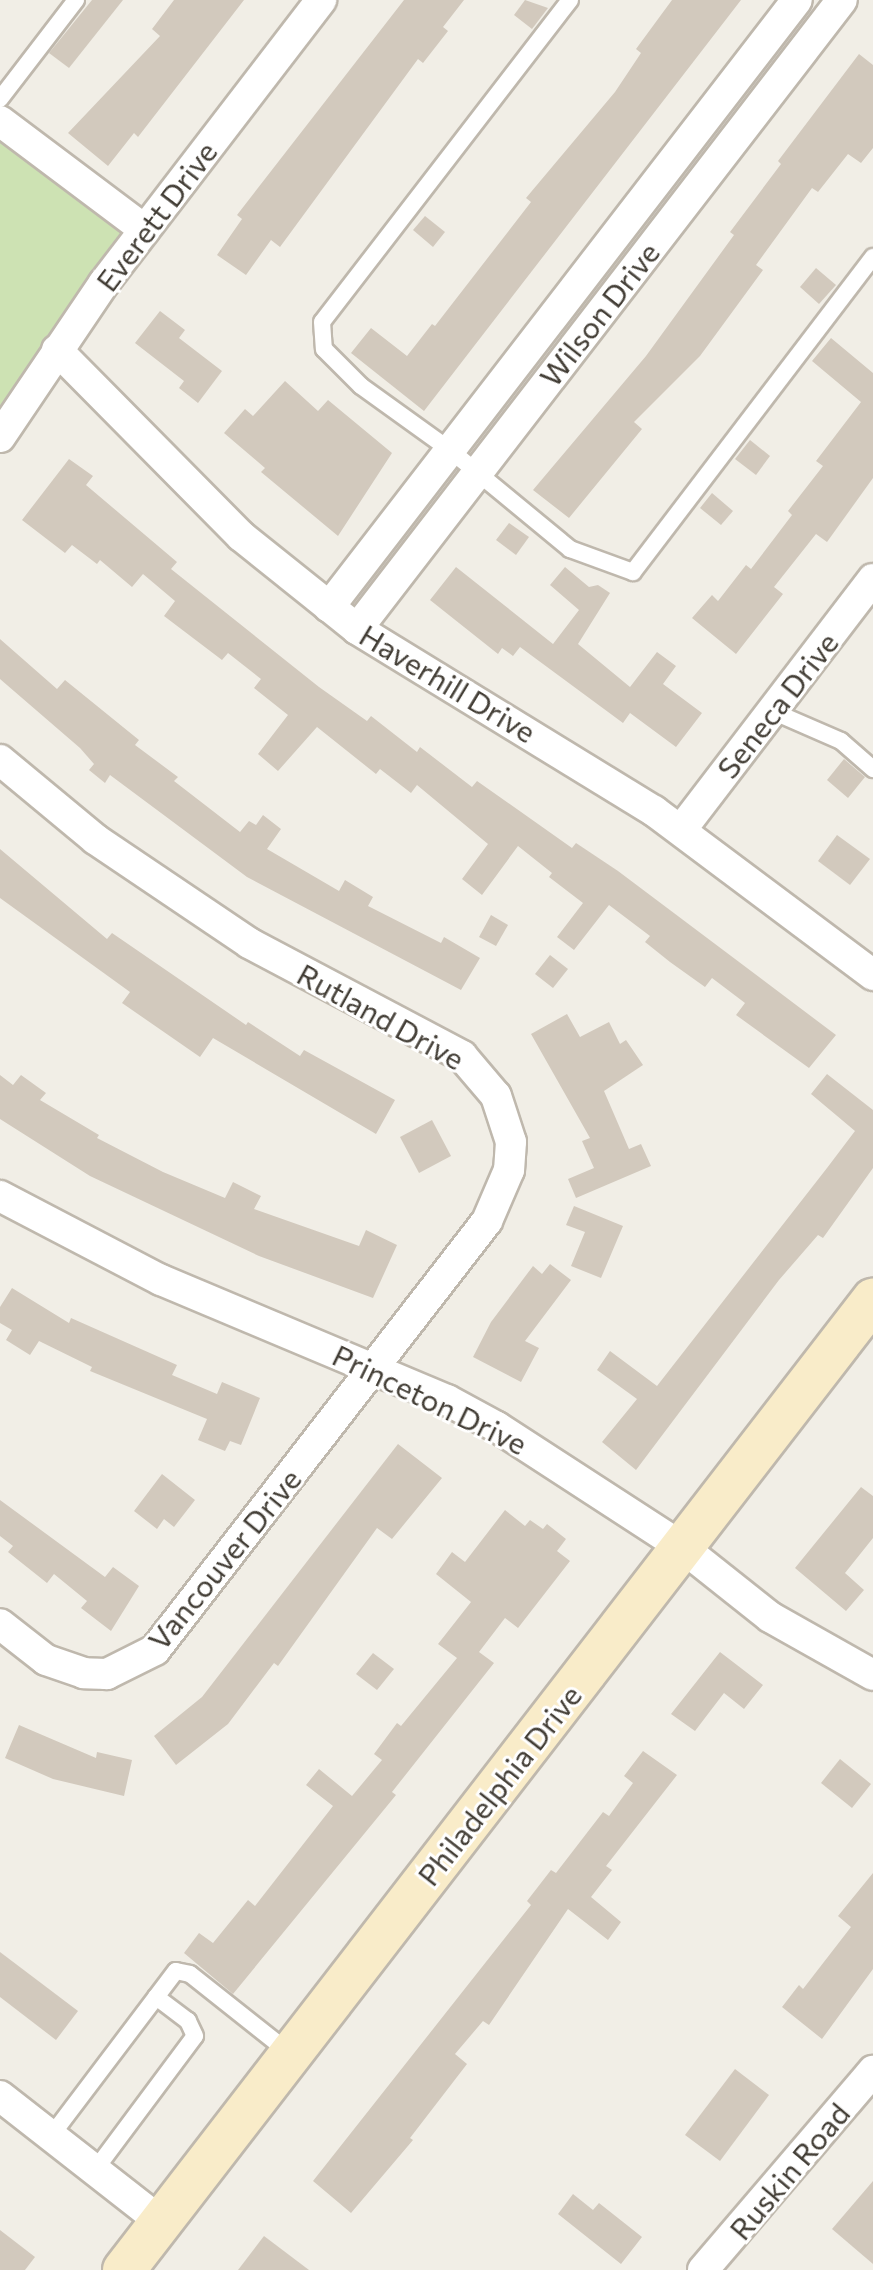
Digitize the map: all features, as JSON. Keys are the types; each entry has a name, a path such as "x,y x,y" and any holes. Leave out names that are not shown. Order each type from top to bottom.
{"main road":[{"name":"Philadelphia Drive","path":"124,2270 873,1300"}],"street":[{"name":"Everett Drive","path":"0,437 57,350 145,230 321,0"},
{"name":"Wilson Drive","path":"329,607 797,0"},
{"name":"Wilson Drive","path":"357,629 842,0"},
{"path":"0,121 145,230"},
{"name":"Haverhill Drive","path":"57,350 241,536 357,629 681,830 873,975"},
{"name":"Seneca Drive","path":"681,830 873,579"},
{"name":"Rutland Drive","path":"0,760 155,883 249,943 462,1056 496,1096 511,1142 500,1199 373,1368"},
{"name":"Princeton Drive","path":"0,1196 161,1280 373,1368 497,1427 682,1547 770,1617 873,1675"},
{"name":"Vancouver Drive","path":"0,1624 46,1660 71,1671 107,1674 137,1663 165,1638 373,1368"},
{"name":"Ruskin Road","path":"703,2270 873,2071"},
{"path":"0,2096 161,2222"}],"lane":[{"path":"0,99 76,0"},
{"path":"570,0 322,322 324,349 361,386 450,450 570,549 633,572 873,257"},
{"path":"772,711 841,741 873,769"},
{"path":"51,2136 156,1997 183,1970 291,2054"},
{"path":"95,2170 195,2036 188,2021 156,1997"}],"green space":[{"path":"0,121 145,230 0,437"}],"building":[{"path":"92,0 123,0 69,68 49,53"},
{"path":"174,0 244,0 138,137 134,133 108,166 68,133 160,36 152,29"},
{"path":"404,0 464,0 443,27 448,31 423,63 418,59 280,247 271,240 246,275 217,255 242,219 237,215"},
{"path":"525,0 548,8 532,29 514,15"},
{"path":"672,0 741,0 424,411 351,353 371,328 407,356 432,324 435,326 531,202 526,198 615,92 641,53 636,49"},
{"path":"859,54 873,65 873,148 861,163 848,154 818,192 812,188 756,265 763,270 700,356 634,422 642,429 569,518 533,490 646,356 734,235 730,232 781,164 778,161"},
{"path":"425,216 445,232 433,247 413,230"},
{"path":"816,268 836,285 819,304 800,287"},
{"path":"160,311 185,330 179,338 222,371 198,403 179,388 184,381 135,343"},
{"path":"831,338 873,373 873,478 827,542 816,534 774,587 783,594 736,654 692,618 712,595 718,601 746,565 751,569 792,515 788,511 823,466 816,461 861,402 812,361"},
{"path":"285,381 318,411 328,400 392,453 338,536 261,472 265,468 224,433 245,409 253,416"},
{"path":"750,440 770,456 756,475 735,459"},
{"path":"69,459 93,476 86,485 177,562 171,569 319,687 367,721 371,716 417,752 420,747 472,787 477,781 572,848 576,843 618,871 836,1035 809,1068 736,1015 745,1003 712,978 705,987 670,962 645,942 650,936 609,905 574,950 557,937 583,903 549,877 552,873 518,846 482,895 462,879 488,844 417,785 411,793 380,769 376,774 317,727 278,771 258,754 288,715 254,688 261,679 228,653 222,660 164,616 175,601 143,574 132,587 100,560 97,564 72,545 65,553 22,520"},
{"path":"712,493 733,511 721,525 700,508"},
{"path":"509,523 529,537 516,555 496,540"},
{"path":"456,567 553,644 579,610 550,585 565,567 589,587 598,585 610,593 578,644 630,687 657,652 676,666 663,684 702,713 676,747 630,713 623,723 520,647 513,656 502,648 498,654 430,600"},
{"path":"0,639 57,689 65,680 139,740 135,745 178,777 174,781 240,832 249,821 256,825 263,815 281,829 267,849 339,891 345,880 373,897 368,906 441,943 444,937 480,958 461,990 247,877 110,775 105,783 89,770 94,764 80,748 0,679"},
{"path":"844,759 865,777 848,798 827,780"},
{"path":"837,835 870,859 850,885 818,861"},
{"path":"0,849 107,939 112,933 246,1025 248,1022 300,1056 304,1050 395,1100 376,1134 213,1038 200,1057 122,1003 130,992 0,898"},
{"path":"491,915 508,925 496,946 479,937"},
{"path":"550,955 568,969 553,988 535,974"},
{"path":"567,1014 580,1037 609,1022 620,1044 626,1040 643,1065 604,1091 629,1149 641,1144 651,1166 576,1198 568,1179 594,1168 582,1141 590,1138 531,1034"},
{"path":"827,1074 873,1110 873,1168 823,1238 818,1235 779,1280 636,1470 602,1442 637,1399 597,1370 610,1351 657,1386 827,1168 855,1131 811,1094"},
{"path":"0,1075 13,1085 21,1075 46,1093 40,1100 99,1135 97,1138 163,1172 225,1198 233,1182 261,1196 254,1209 359,1246 366,1230 397,1245 373,1298 259,1256 90,1176 0,1119"},
{"path":"432,1120 451,1156 419,1173 400,1137"},
{"path":"574,1206 623,1226 601,1278 571,1266 585,1232 566,1225"},
{"path":"550,1264 571,1280 525,1341 539,1348 521,1382 473,1357 491,1322 533,1266 542,1274"},
{"path":"12,1288 69,1323 71,1318 177,1365 172,1375 217,1394 222,1382 260,1398 241,1445 230,1441 225,1451 198,1440 207,1419 90,1371 92,1367 39,1341 30,1355 6,1340 12,1330 0,1323 0,1307"},
{"path":"398,1444 442,1478 392,1539 377,1528 278,1666 274,1663 228,1724 176,1765 154,1736 202,1697"},
{"path":"162,1474 195,1500 174,1527 164,1519 157,1529 134,1511"},
{"path":"861,1487 873,1496 873,1538 845,1573 864,1590 846,1611 795,1568"},
{"path":"0,1500 105,1577 113,1567 139,1586 111,1631 81,1608 87,1601 54,1574 47,1583 8,1552 13,1546 0,1536"},
{"path":"505,1510 525,1526 530,1520 543,1529 547,1524 566,1539 557,1551 570,1561 518,1628 505,1618 479,1652 494,1663 392,1792 396,1795 233,1994 184,1953 199,1933 213,1943 248,1900 255,1906 333,1806 306,1785 319,1769 352,1796 382,1760 374,1754 397,1723 401,1726 457,1658 438,1644 471,1602 436,1574 452,1552 465,1562"},
{"path":"720,1652 763,1685 744,1709 724,1693 695,1731 671,1714"},
{"path":"373,1653 394,1669 377,1690 356,1674"},
{"path":"19,1725 96,1758 97,1752 132,1760 124,1796 53,1779 5,1758"},
{"path":"643,1751 677,1775 606,1866 612,1870 591,1897 621,1922 608,1940 568,1909 489,2025 483,2021 455,2054 467,2064 410,2138 413,2140 351,2213 313,2181 531,1905 527,1901 551,1870 556,1873 603,1812 609,1816 633,1783 624,1776"},
{"path":"840,1759 871,1784 852,1808 821,1783"},
{"path":"873,1873 873,1969 822,2039 782,2007 799,1985 803,1989 851,1927 838,1916"},
{"path":"0,1952 78,2011 56,2040 0,1997"},
{"path":"735,2069 769,2095 720,2161 685,2135"},
{"path":"873,2181 873,2264 832,2229"},
{"path":"573,2194 593,2210 599,2203 642,2237 621,2264 558,2214"},
{"path":"0,2230 35,2257 25,2270 0,2270"},
{"path":"264,2236 309,2270 238,2270"}]}
